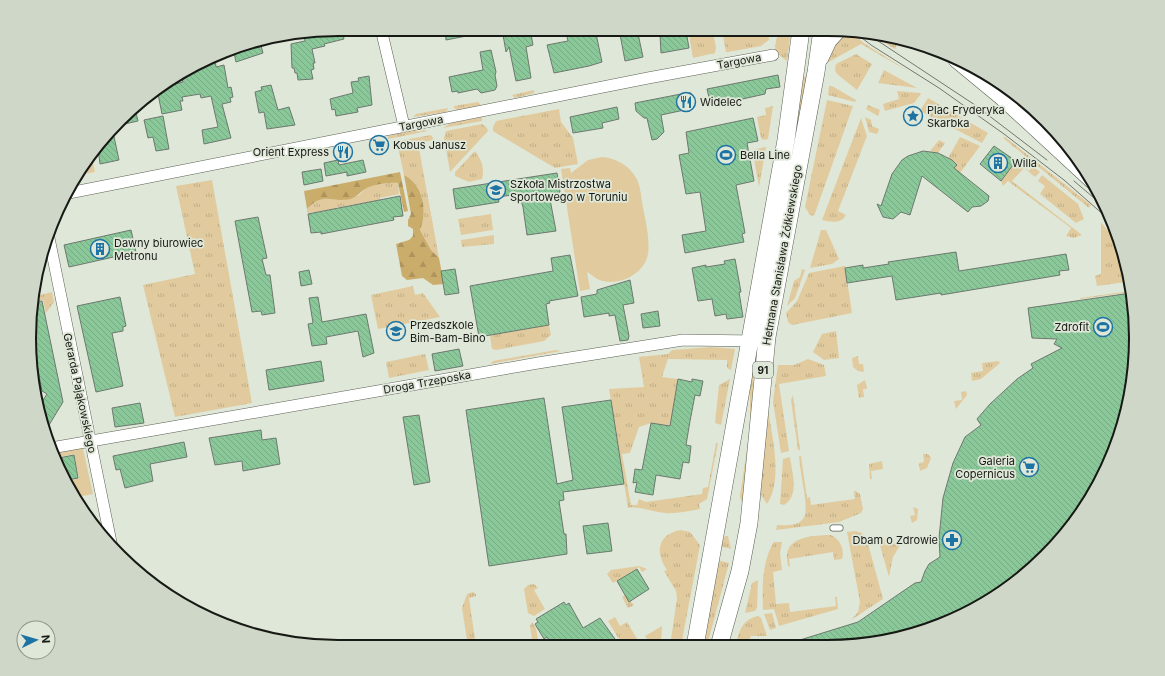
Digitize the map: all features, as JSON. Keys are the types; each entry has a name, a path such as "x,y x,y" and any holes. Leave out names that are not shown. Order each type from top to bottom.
{"main road":[{"name":"Hetmana Stanisława Żółkiewskiego","path":"780,216 786,140 800,36"},
{"name":"Hetmana Stanisława Żółkiewskiego","path":"696,640 758,341 780,216 816,72 821,36"},
{"name":"Hetmana Stanisława Żółkiewskiego","path":"721,640 740,571 749,523 758,341"}],"street":[{"path":"383,36 404,126"},
{"path":"816,72 826,45 834,36"},
{"name":"Targowa","path":"73,192 404,126 773,55"},
{"path":"971,72 1002,98 1074,165"},
{"name":"Gerarda Pająkowskiego","path":"51,246 110,535"},
{"name":"Droga Trzeposka","path":"56,447 261,412 331,398 388,390 538,363 675,342 758,341"}],"lane":[{"path":"833,528 840,528"}],"green space":[{"path":"689,36 714,36 716,47 715,53 693,58"},
{"path":"723,36 769,36 769,40 761,46 726,52"},
{"path":"778,36 790,36 787,61 775,52"},
{"path":"841,37 858,38 865,44 913,74 861,44 827,63"},
{"path":"883,42 897,44 895,49"},
{"path":"856,54 872,64 857,90 837,74 835,70 836,64"},
{"path":"884,70 917,88 878,83"},
{"path":"802,76 807,77 784,199"},
{"path":"829,86 832,86 856,100 855,102 828,95"},
{"path":"534,90 534,93 515,98 512,95"},
{"path":"897,91 921,94 914,103 885,111 883,104 899,99"},
{"path":"928,98 988,133 982,143 920,111"},
{"path":"827,100 853,106 814,216 810,215 805,207"},
{"path":"478,102 481,105 457,110 454,108 454,106"},
{"path":"868,105 880,110 878,116 866,109"},
{"path":"773,106 768,139 763,140 761,138 757,117 766,115 765,108"},
{"path":"448,108 446,112 413,117 416,114"},
{"path":"559,109 561,122 573,138 578,164 555,168 493,131 496,121"},
{"path":"482,117 482,121 443,128 451,123"},
{"path":"865,117 871,120 872,126 879,129 877,134 869,132"},
{"path":"861,118 867,136 838,211 846,215 839,221 832,222 822,220"},
{"path":"482,124 488,131 450,172 444,138 446,131"},
{"path":"419,129 428,131 388,139 388,136"},
{"path":"431,135 434,140 418,143 439,258 431,250 420,230 424,215 420,191 410,179 404,175 397,143 398,141"},
{"path":"960,137 980,146 960,173 954,168 957,165 948,158"},
{"path":"1005,137 1091,205 1089,208 1003,138"},
{"path":"939,140 945,143 938,153 930,151"},
{"path":"766,147 759,187 753,154 756,149"},
{"path":"475,151 482,164 482,179 469,182 455,176 455,172"},
{"path":"602,157 616,160 624,165 632,172 637,180 647,231 648,254 641,268 635,274 621,281 613,282 597,279 587,272 590,289 580,291 561,169 570,168 571,173 588,160"},
{"path":"1016,161 1029,171 1032,166 1040,172 1035,177 1024,168 1012,181 1082,235 1074,238 1066,236 1071,228 1008,181 1003,186 1001,181"},
{"path":"93,162 95,172 85,174"},
{"path":"400,172 408,211 404,212 398,183 371,186 350,199 318,200 307,209 304,191"},
{"path":"404,175 416,185 420,191 424,215 420,230 431,250 439,258 444,284 433,285 423,278 407,280 402,276 396,244 409,240 413,236 413,229 408,226 408,220 411,214"},
{"path":"1042,175 1078,204 1084,219 1076,223 1040,194 1045,186 1038,181"},
{"path":"212,180 252,403 175,417 143,285 195,274 176,186"},
{"path":"391,182 398,183 399,194 380,198 380,201 334,208 334,210 307,213 307,209 320,200 326,198 350,199 361,194 369,187"},
{"path":"491,214 493,230 461,235 458,219"},
{"path":"1101,222 1110,234 1119,260 1123,282 1097,286 1095,276 1101,274"},
{"path":"821,230 826,230 839,259 832,264 810,268"},
{"path":"494,235 494,244 462,247 461,240"},
{"path":"845,266 852,313 792,325 788,322 786,313 797,301 809,273"},
{"path":"802,269 805,270 795,298 787,306 794,281 800,277"},
{"path":"413,286 415,295 423,293 440,317 378,329 371,295"},
{"path":"52,292 54,302 46,313 43,300 39,301 40,295"},
{"path":"1125,292 1125,293 1080,299"},
{"path":"549,325 551,335 544,341 496,350 492,349 490,335"},
{"path":"836,331 839,358 824,360 813,352 822,334"},
{"path":"711,347 735,349 731,370 727,368 727,360 668,359 662,377 678,379 670,426 651,423 639,427 630,453 622,454 631,505 637,505 639,499 646,502 702,494 703,488 708,487 716,443 718,443 707,499 699,504 700,509 678,513 665,513 637,508 628,508 609,389 644,387 639,357 668,354 672,350"},
{"path":"556,350 561,351 490,364 493,361"},
{"path":"425,354 429,370 389,378 386,362"},
{"path":"858,356 859,364 863,364 864,372 858,371 853,367 852,358"},
{"path":"808,359 824,365 826,376 779,384 789,451 781,453 773,401 778,365 794,365"},
{"path":"998,361 1000,363 981,379 972,381 971,373 983,371 982,363"},
{"path":"753,371 753,404 743,503 740,496 750,429 750,383"},
{"path":"730,379 721,425 715,423 719,385"},
{"path":"865,380 867,389 863,389 864,397 859,398 857,385"},
{"path":"966,391 967,395 956,409 954,401 962,400 961,392"},
{"path":"793,395 800,450 798,450 791,400"},
{"path":"767,404 776,469 772,494 767,504 760,493"},
{"path":"80,448 83,449 93,494 81,496 71,480 79,478 74,454 60,457 59,453"},
{"path":"923,454 928,454 931,458 927,468 920,471 919,463 924,462"},
{"path":"799,456 801,456 807,498 810,497 811,505 855,499 854,491 856,491 860,494 863,509 861,513 839,522 776,530 777,525 787,525 800,522 805,514 806,508"},
{"path":"790,457 794,483 792,496 784,505 780,504 783,459"},
{"path":"882,461 883,469 871,471 872,479 870,479 869,464"},
{"path":"913,507 918,509 917,520 912,523 910,516 915,515"},
{"path":"680,530 690,532 700,545 682,640 671,640 677,598 676,591 664,571 667,570 663,564 660,551 660,546 663,540 672,532"},
{"path":"855,531 862,533 867,540 883,599 851,620 858,612 860,602 847,532"},
{"path":"831,535 837,539 841,545 843,552 842,559 834,560 833,552 789,559 790,567 788,566 787,552 791,545 795,542 807,537"},
{"path":"725,536 728,536 731,549 720,546"},
{"path":"884,537 885,545 902,542 893,557 889,577 879,542 880,538"},
{"path":"774,542 782,542 780,553 782,570 773,572 776,604 789,603 790,612 836,606 835,597 837,597 838,609 779,626 774,609 763,610 765,566 770,549"},
{"path":"717,560 729,563 709,640 703,640"},
{"path":"639,566 647,569 642,572 639,567 613,583 607,574 611,570"},
{"path":"758,580 757,608 755,611 745,613 752,583"},
{"path":"534,584 538,588 534,590 545,609 534,616 528,613 524,589 528,585"},
{"path":"473,592 476,594 476,596 469,598 475,640 467,640 462,608 467,594"},
{"path":"625,595 634,605 628,608 622,597"},
{"path":"772,613 776,628 770,630 764,614"},
{"path":"758,616 761,618 767,636 751,636 749,640 737,640 742,627 752,618"},
{"path":"615,617 620,626 627,622 638,640 619,640 608,621"},
{"path":"532,622 536,628 538,639 544,640 532,640 530,626"},
{"path":"662,626 661,640 648,640 645,636"}],"building":[{"path":"343,36 344,39 312,49 315,63 313,63 314,69 311,70 313,79 298,80 297,73 295,73 294,68 292,68 291,44 305,41 305,38 318,37"},
{"path":"446,36 467,36 446,40"},
{"path":"503,36 531,36 533,45 526,47 531,78 516,81 509,47 506,52"},
{"path":"567,36 596,36 602,62 554,73 547,45 568,41"},
{"path":"620,36 638,36 643,57 625,61"},
{"path":"660,36 687,36 689,48 661,53"},
{"path":"261,46 263,53 236,62 234,54"},
{"path":"491,50 496,72 495,75 497,86 495,90 481,93 477,89 458,93 458,91 452,92 449,77 483,70 480,52"},
{"path":"215,62 216,67 224,65 228,88 231,87 233,97 230,98 231,102 222,104 231,138 204,144 202,130 218,127 211,96 201,98 200,94 182,97 183,101 180,101 182,110 162,114 158,95 174,84 183,82 182,79 187,76"},
{"path":"778,75 780,87 766,89 765,94 711,106 707,89"},
{"path":"369,76 372,105 357,108 358,112 336,116 335,109 332,110 330,99 353,93 351,82 359,81 358,78"},
{"path":"271,85 278,110 289,107 295,125 267,129 264,112 259,113 255,92 262,90 261,87"},
{"path":"691,93 694,105 689,109 661,115 664,132 657,139 652,140 647,118 644,118 636,111 635,103"},
{"path":"617,107 619,119 602,123 603,128 573,133 570,117"},
{"path":"136,113 138,121 124,124"},
{"path":"163,116 169,149 156,151 153,137 148,138 144,120"},
{"path":"753,118 758,141 747,143 754,181 736,185 745,233 742,234 744,242 685,253 682,235 706,231 700,192 686,194 679,155 689,153 686,132"},
{"path":"114,136 119,160 100,164 99,153"},
{"name":"Willa","path":"994,146 1016,161 1001,181 980,164"},
{"path":"923,151 938,153 952,160 957,165 954,168 989,196 988,201 981,206 972,207 968,212 922,176 910,215 901,212 893,219 883,217 877,204 881,206 892,174 902,160 908,156"},
{"path":"338,160 339,165 363,160 366,172 347,176 347,172 326,176 324,163"},
{"path":"321,169 323,181 304,185 302,172"},
{"path":"557,173 560,192 549,194 556,231 527,235 523,207 519,194 498,197 499,202 456,209 453,189"},
{"path":"400,196 403,216 393,217 394,220 321,234 321,232 311,233 308,214"},
{"path":"258,217 267,258 262,259 266,275 270,275 275,313 262,315 261,311 252,312 235,221"},
{"name":"Dawny biurowiec Metronu","path":"131,230 136,252 69,267 64,245"},
{"path":"956,252 959,271 1066,254 1069,270 1059,271 1060,275 941,295 941,293 896,300 892,276 847,283 845,268 863,265 863,268 889,264 888,262"},
{"path":"570,255 578,296 549,301 550,303 546,304 549,325 479,337 470,286 553,271 551,258"},
{"path":"735,259 741,292 739,292 743,317 727,319 726,314 715,316 712,299 698,301 692,268 706,265 706,267 725,264 724,261"},
{"path":"455,269 459,293 445,295 441,271"},
{"path":"309,270 312,284 301,286 299,272"},
{"path":"630,280 634,303 623,305 629,336 628,340 620,341 615,315 609,316 609,313 584,317 581,297 597,294 597,290"},
{"name":"Galeria Copernicus","path":"1125,294 1129,338 1128,358 1119,416 1098,472 1078,506 1067,522 1041,552 1011,578 978,600 961,609 924,624 886,634 847,639 800,640 858,622 915,583 921,582 929,564 940,557 939,538 943,498 953,463 965,437 981,425 977,419 990,404 1017,379 1033,368 1031,364 1062,348 1054,344 1057,339 1032,338 1028,308"},
{"path":"120,297 126,326 123,327 123,331 112,333 123,386 96,392 77,306"},
{"path":"318,297 322,322 366,314 374,353 363,357 358,331 326,337 327,344 312,346 308,324 313,323 309,298"},
{"path":"39,301 42,301 63,402 49,425 43,401 47,394 42,391 37,358 36,338"},
{"path":"658,311 660,326 643,328 641,314"},
{"path":"459,349 463,366 435,371 432,354"},
{"path":"321,361 324,381 269,390 266,370"},
{"path":"678,379 692,382 692,379 703,381 700,396 695,395 690,421 686,445 691,446 689,463 683,462 680,479 656,475 653,495 635,492 637,482 633,483 635,469 642,470 651,423 670,426"},
{"path":"544,398 557,484 573,480 562,407 611,400 624,484 563,492 564,500 559,501 564,534 566,534 567,554 489,566 466,410"},
{"path":"140,403 144,423 115,427 112,408"},
{"path":"419,415 430,482 414,485 403,417"},
{"path":"261,430 262,440 276,438 280,464 243,471 242,461 215,465 209,438"},
{"path":"184,442 187,457 150,464 153,481 125,488 120,469 116,470 113,456"},
{"path":"74,455 78,478 71,479 61,458"},
{"path":"608,523 612,551 587,554 583,526"},
{"path":"637,569 649,589 629,602 617,581"},
{"path":"564,602 566,605 569,603 583,628 600,618 616,640 549,640 547,637 544,639 535,624 538,622 536,619"}],"tram line":[{"path":"863,39 939,88 1004,134 1064,180 1102,214"},
{"path":"878,41 975,105 1047,160"},
{"path":"1074,181 1095,199"}],"place":[{"name":"Widelec","path":"686,102"},
{"name":"Plac Fryderyka Skarbka","path":"913,116"},
{"name":"Kobus Janusz","path":"379,145"},
{"name":"Orient Express","path":"343,152"},
{"name":"Bella Line","path":"726,155"},
{"name":"Willa","path":"998,163"},
{"name":"Szkoła Mistrzostwa Sportowego w Toruniu","path":"496,190"},
{"name":"Dawny biurowiec Metronu","path":"100,249"},
{"name":"Zdrofit","path":"1103,327"},
{"name":"Przedszkole Bim-Bam-Bino","path":"396,331"},
{"name":"Galeria Copernicus","path":"1029,467"},
{"name":"Dbam o Zdrowie","path":"952,540"}]}
